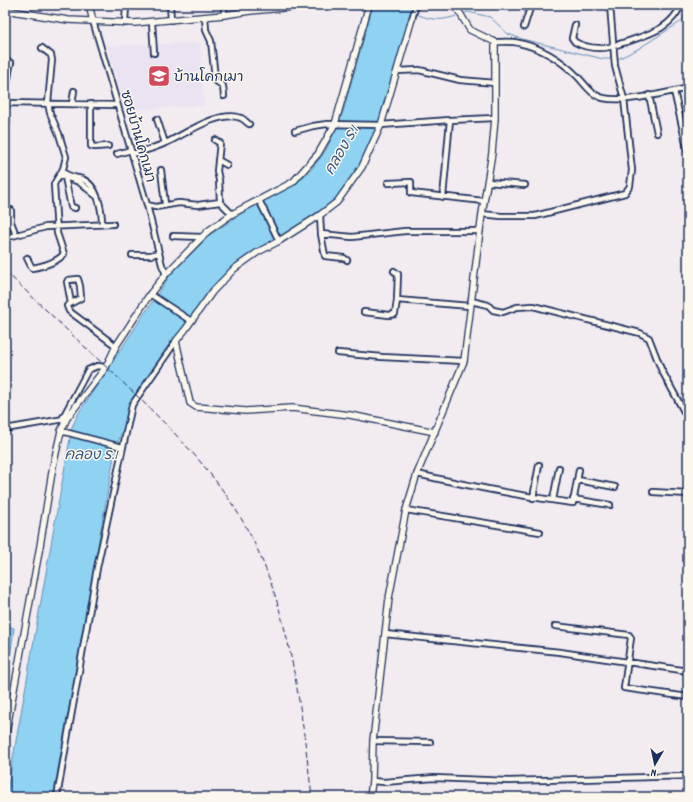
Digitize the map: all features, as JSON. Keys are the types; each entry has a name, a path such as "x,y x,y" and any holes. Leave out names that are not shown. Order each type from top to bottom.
{"street":[{"name":"ซอยบ้านโคกเมา","path":"89,5 147,205 158,253 166,274"},
{"path":"125,23 126,5"},
{"path":"170,5 171,20"},
{"path":"224,5 224,15"},
{"path":"5,10 68,20 125,23 152,22 316,5"},
{"path":"5,429 64,419 106,367 116,346 166,274 208,231 232,214 293,182 318,154 335,124 369,5"},
{"path":"524,27 531,5"},
{"path":"482,214 501,216 535,216 625,193 630,186 632,170 624,99 615,66 610,5"},
{"path":"575,25 572,38 575,42 585,46 600,48 613,46 652,33 665,26 677,14 681,5"},
{"path":"456,6 470,30 495,42 518,42 538,48 554,56 576,75 593,94 603,98 624,99 688,88"},
{"path":"57,797 97,568 132,405 189,320 234,269 258,252 279,241 320,215 337,202 362,167 381,125 416,7"},
{"path":"205,17 206,30 211,41 215,78 216,81 223,86 224,96"},
{"path":"152,22 154,53"},
{"path":"370,797 373,741 389,598 406,510 418,474 464,361 470,303 492,153 495,118 495,42"},
{"path":"28,258 32,268 51,263 59,259 64,254 57,233 54,184 65,164 66,157 48,103 52,60 51,55 42,48"},
{"path":"5,60 11,63 8,70 8,85 5,89"},
{"path":"397,71 419,70 460,80 495,83"},
{"path":"72,104 74,91"},
{"path":"674,91 688,152"},
{"path":"649,95 657,133"},
{"path":"5,108 9,103 117,105"},
{"path":"91,104 91,146 108,146"},
{"path":"5,116 5,130"},
{"path":"117,154 147,150 165,143 202,124 220,118 233,116 242,118 249,124"},
{"path":"295,131 313,126 335,124 381,125 495,118"},
{"path":"157,119 165,143"},
{"path":"443,197 450,120"},
{"path":"215,140 220,143 217,171 220,202 232,214"},
{"path":"218,160 227,165"},
{"path":"161,170 165,204"},
{"path":"60,173 65,177 79,182 96,196"},
{"path":"60,173 90,183 101,212 102,224"},
{"path":"65,177 71,207 75,208"},
{"path":"219,183 225,181"},
{"path":"388,183 411,182 411,193 484,201"},
{"path":"488,182 525,185"},
{"path":"259,200 279,241"},
{"path":"147,205 156,207 165,204 179,203 198,205 220,202"},
{"path":"11,210 11,222 16,235"},
{"path":"320,215 321,234 325,256 344,258 347,260"},
{"path":"5,238 46,227 113,224"},
{"path":"321,234 352,237 405,231 480,231"},
{"path":"173,236 202,237"},
{"path":"132,255 151,255 158,253"},
{"path":"364,312 394,314 397,300 398,274 394,271"},
{"path":"71,303 67,282 68,280 77,279 80,286 81,298 67,306 70,312 116,346"},
{"path":"152,295 189,320"},
{"path":"397,300 488,305 493,310 503,312 517,306 533,306 640,333 649,338 661,369 688,419"},
{"path":"176,340 190,403 196,407 246,411 292,408 350,415 435,432"},
{"path":"338,353 382,357 464,361"},
{"path":"5,738 53,466 61,430 64,419 88,370 97,366 106,367"},
{"path":"61,430 122,448"},
{"path":"534,498 539,465"},
{"path":"553,500 559,468"},
{"path":"418,474 472,487 573,503 579,470"},
{"path":"578,480 615,487"},
{"path":"653,492 688,494"},
{"path":"573,499 610,505"},
{"path":"406,510 540,532"},
{"path":"555,626 629,635 631,638 624,688 688,697"},
{"path":"385,634 560,652 688,670"},
{"path":"373,741 430,742"},
{"path":"372,781 384,782 434,778 509,781 688,776"}],"shaded area":[{"name":"บ้านโคกเมา","path":"200,43 204,105 126,110 107,46"}],"water":[{"name":"คลอง ร.1","path":"373,5 414,5 380,121 360,167 336,200 281,237 242,259 209,293 134,403 115,451 53,797 6,797 72,427 78,414 170,275 211,234 244,212 289,188 310,171 326,150 343,112"},
{"path":"6,626 14,628 10,658 5,656"}],"waterway":[{"path":"615,59 638,49 682,21 688,8"},
{"path":"462,14 468,12 490,17 508,34 522,39 603,59 612,59"},
{"path":"416,14 428,18 438,19 459,15"}],"railway":[{"path":"5,271 169,427 218,484 246,527 261,558 273,590 283,624 298,694 312,797"}],"place":[{"name":"บ้านโคกเมา","path":"159,76"}]}
